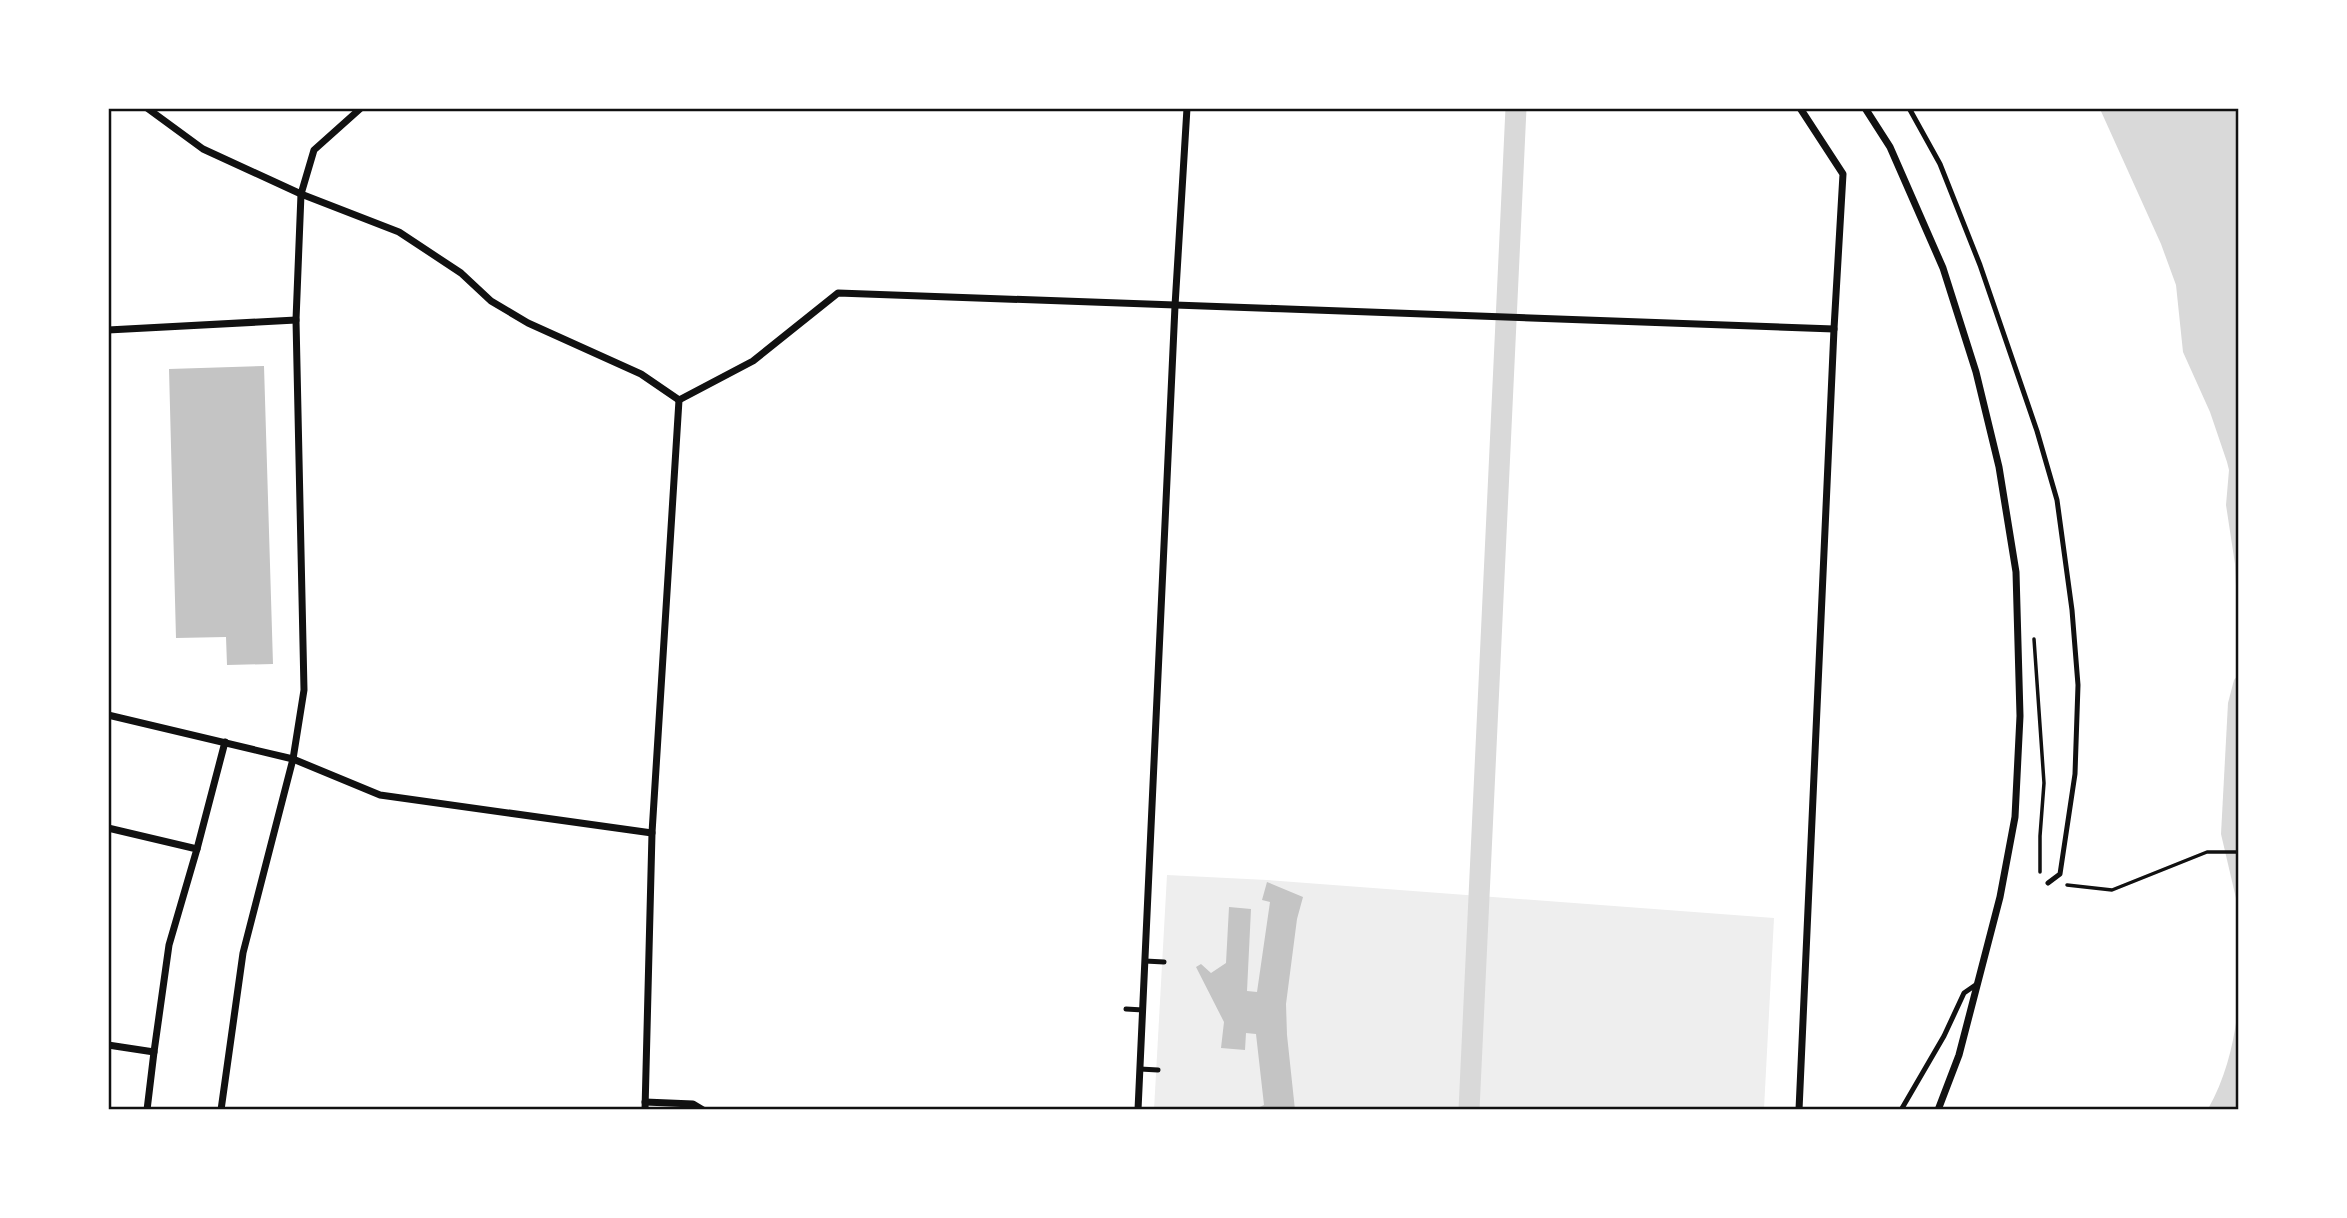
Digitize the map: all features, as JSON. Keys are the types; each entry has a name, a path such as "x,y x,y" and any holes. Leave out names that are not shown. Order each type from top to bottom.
{"street":[{"path":"147,108 203,149 301,194 399,232 461,273 491,301 519,318 641,374 679,400"},
{"path":"221,1110 243,953 293,759 304,690 296,320 301,194 313,150 361,108"},
{"path":"1138,1110 1175,306 1187,108"},
{"path":"1800,108 1843,174 1800,1110"},
{"path":"1865,108 1890,147 1943,268 1976,372 1999,467 2016,572 2020,716 2015,817 2000,897 1959,1055 1938,1110"},
{"path":"679,400 753,361 838,293 1834,328"},
{"path":"108,330 296,320"},
{"path":"679,400 652,833 645,1106 693,1104 703,1110"},
{"path":"108,715 293,759 380,795 652,833"},
{"path":"147,1110 169,944 225,742"},
{"path":"108,828 197,849"},
{"path":"108,1045 154,1052"}],"lane":[{"path":"1909,108 1940,164 1980,265 2037,431 2057,500 2072,610 2078,685 2075,774 2060,874 2048,883"},
{"path":"1145,961 1164,962"},
{"path":"1902,1110 1944,1036 1964,993 1977,984"},
{"path":"1126,1009 1143,1010"},
{"path":"1140,1069 1158,1070"}],"shaded area":[{"path":"2100,109 2238,109 2238,630 2235,564 2226,505 2229,470 2227,462 2210,412 2183,352 2176,285 2161,244"},
{"path":"2238,675 2238,907 2221,834 2228,703"},
{"path":"1167,875 1774,918 1764,1109 1154,1110"},
{"path":"2238,1010 2238,1109 2208,1109 2228,1061"}],"building":[{"path":"264,366 273,664 227,665 226,637 176,638 169,369"},
{"path":"1267,882 1303,897 1297,919 1286,1004 1295,1110 1253,1110 1264,1105 1256,1034 1246,1033 1245,1050 1221,1048 1224,1022 1196,967 1201,964 1211,973 1226,963 1229,907 1251,909 1247,991 1257,992 1270,902 1262,900"}],"waterway":[{"path":"1469,1110 1516,108"}]}
